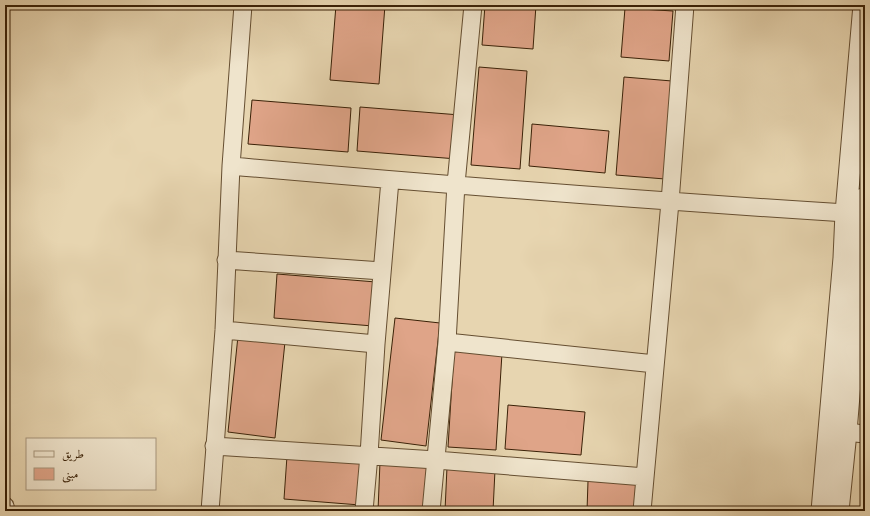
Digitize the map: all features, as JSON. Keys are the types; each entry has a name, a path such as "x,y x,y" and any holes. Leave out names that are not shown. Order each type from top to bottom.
{"street":[{"path":"210,511 224,330 231,166 243,5"},
{"path":"431,511 447,342 456,184 473,5"},
{"path":"642,511 670,202 685,5"},
{"path":"838,511 855,433 856,259 846,213 864,5"},
{"path":"231,166 670,202 846,213"},
{"path":"364,511 390,180"},
{"path":"822,511 865,198"},
{"path":"226,260 382,270"},
{"path":"224,330 376,344"},
{"path":"447,342 655,364"},
{"path":"214,446 436,460 645,477"},
{"path":"5,506 6,511"}],"building":[{"path":"336,5 385,5 379,84 330,80"},
{"path":"485,5 536,5 533,49 482,45"},
{"path":"625,8 673,11 669,61 621,57"},
{"path":"479,67 527,71 520,169 471,165"},
{"path":"624,77 672,81 665,179 616,175"},
{"path":"252,100 351,108 348,152 248,144"},
{"path":"360,107 460,115 457,159 357,151"},
{"path":"532,124 609,131 605,173 529,166"},
{"path":"277,274 376,282 373,326 274,318"},
{"path":"395,318 440,323 426,446 381,440"},
{"path":"238,336 285,342 275,438 228,432"},
{"path":"454,350 502,353 496,450 448,447"},
{"path":"508,405 585,412 581,455 505,449"},
{"path":"287,456 363,462 360,505 284,499"},
{"path":"380,462 428,465 425,511 378,511"},
{"path":"447,467 495,470 493,511 445,511"},
{"path":"588,481 636,484 635,511 587,511"}]}
